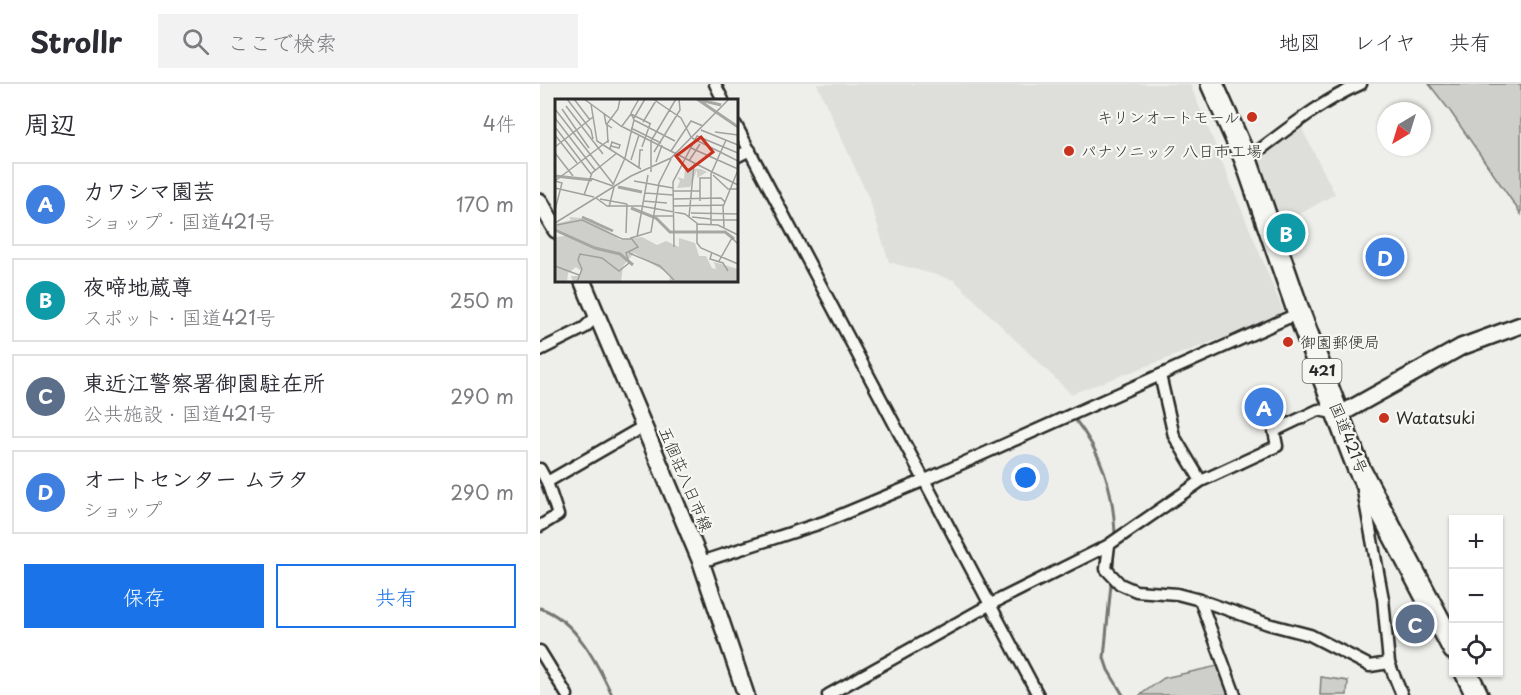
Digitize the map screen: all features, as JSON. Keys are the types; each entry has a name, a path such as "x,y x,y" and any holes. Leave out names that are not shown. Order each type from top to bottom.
{"highway":[{"name":"国道421号","path":"1212,84 1246,160 1299,313 1359,467 1449,639"},
{"path":"1468,677 1477,695"}],"main road":[{"path":"540,202 555,228"},
{"name":"五個荘八日市線","path":"583,282 701,562 746,695"},
{"path":"1340,415 1461,347 1521,325"}],"street":[{"path":"715,84 722,99"},
{"path":"1246,160 1311,112 1341,93 1361,84"},
{"path":"738,129 1038,695"},
{"path":"738,156 750,150"},
{"path":"701,562 824,522 925,480 1299,313"},
{"path":"540,350 584,328 598,315"},
{"path":"1160,375 1174,436 1201,481"},
{"path":"828,695 991,604 1108,545 1201,481 1277,446 1274,431 1318,410 1340,415"},
{"path":"547,482 644,426"},
{"path":"1359,467 1383,599 1389,663 1402,695"},
{"path":"540,469 558,515 540,526"},
{"path":"1108,545 1106,569 1120,584 1136,591 1177,594 1200,600 1268,624 1310,635 1370,666 1389,663"},
{"path":"1200,600 1235,695"},
{"path":"540,651 567,695"}],"shaded area":[{"path":"817,84 1190,84 1285,315 1071,394 954,280 889,262 870,201"},
{"path":"1429,84 1521,84 1521,214 1450,111"},
{"path":"1300,125 1335,194 1275,228 1253,159"},
{"path":"1222,665 1234,695 1140,695 1164,678"},
{"path":"1321,677 1348,681 1347,695 1320,695"}],"waterway":[{"path":"1074,418 1099,458 1109,486 1115,533"},
{"path":"1113,572 1114,545"},
{"path":"1111,584 1104,658 1108,670 1123,695"},
{"path":"540,608 553,614 575,632 592,657 612,695"}],"place":[{"name":"キリンオートモール","path":"1252,117"},
{"name":"パナソニック 八日市工場","path":"1069,151"},
{"name":"夜啼地蔵尊","path":"1286,233"},
{"name":"オートセンター ムラタ","path":"1385,257"},
{"name":"御園郵便局","path":"1288,342"},
{"name":"カワシマ園芸","path":"1264,407"},
{"name":"Watatsuki","path":"1384,418"},
{"name":"東近江警察署御園駐在所","path":"1415,624"}]}
